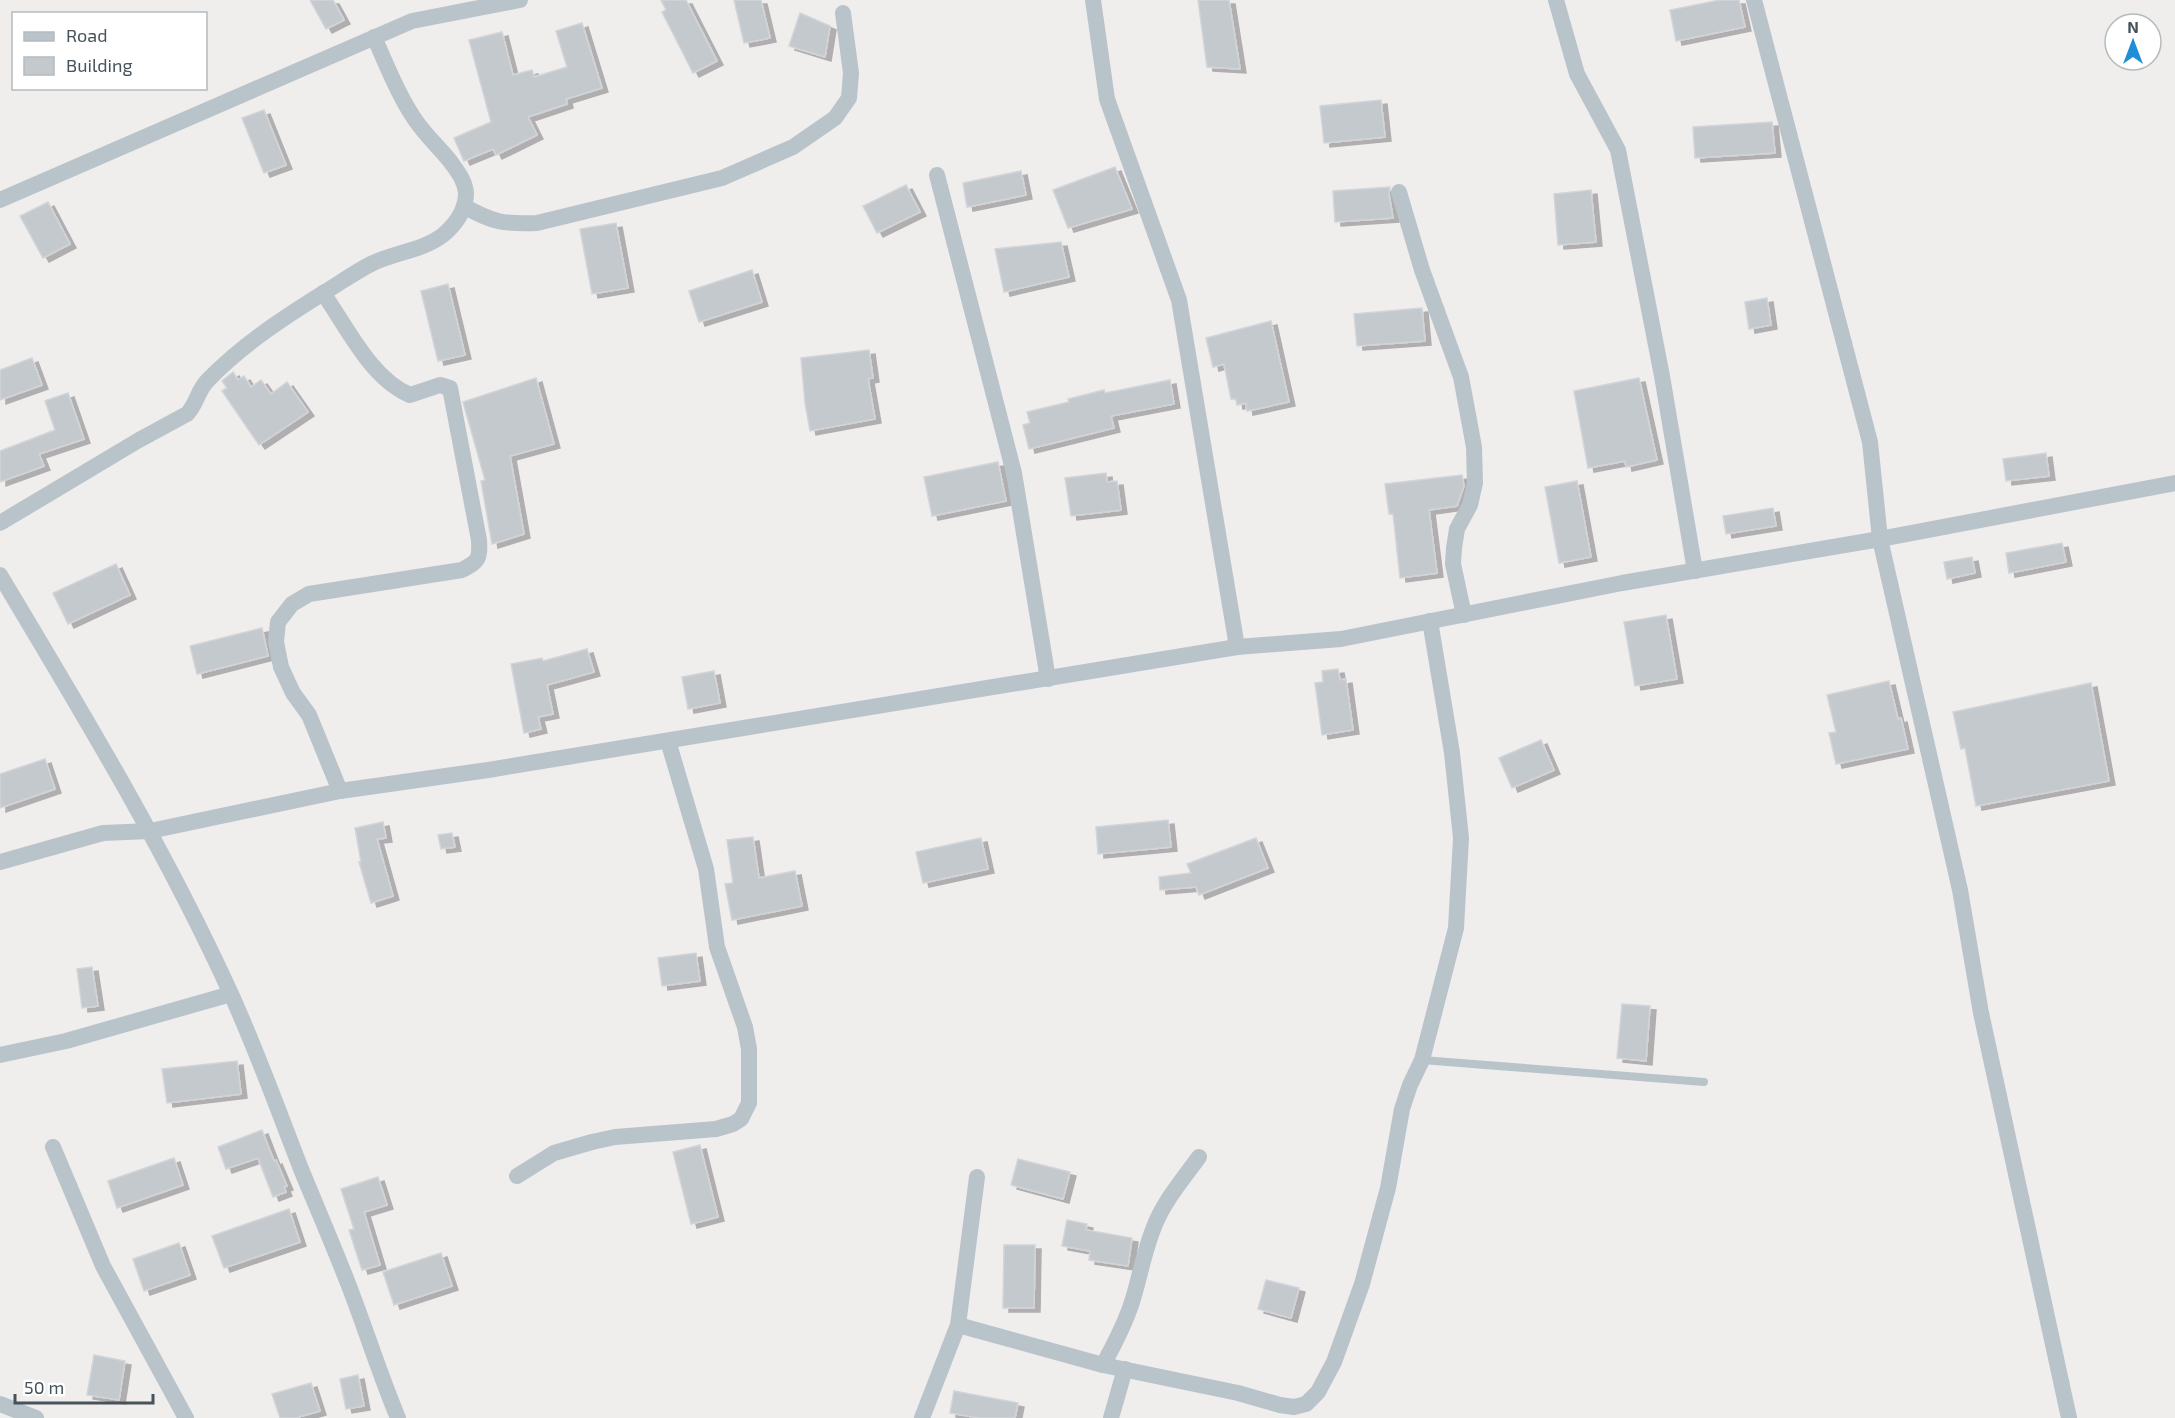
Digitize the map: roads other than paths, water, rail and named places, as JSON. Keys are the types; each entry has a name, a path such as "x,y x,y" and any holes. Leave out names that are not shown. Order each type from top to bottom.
{"street":[{"path":"0,200 412,21 520,0"},
{"path":"1093,0 1107,99 1179,300 1238,647"},
{"path":"1556,0 1577,74 1618,150 1662,376 1695,571"},
{"path":"1754,0 1870,442 1880,539 1960,890 1981,1013 2069,1418"},
{"path":"464,206 484,218 507,224 537,223 722,178 793,147 835,118 849,98 851,73 843,13"},
{"path":"0,523 187,414 193,408 196,396 205,383 250,342 296,309 370,264 427,245 444,234 460,218 466,192 462,177 412,116 374,37"},
{"path":"937,175 1014,473 1048,679"},
{"path":"1400,192 1422,270 1461,377 1474,447 1475,483 1470,505 1457,529 1453,564 1464,615"},
{"path":"323,293 369,361 390,384 410,395 440,385 450,388 480,555 476,562 462,570 309,594 291,604 278,622 276,642 280,667 293,693 309,715 340,791"},
{"path":"0,862 103,833 150,831 340,791 488,770 1238,647 1341,639 2175,483"},
{"path":"0,575 150,831 231,994 260,1060 350,1287 398,1418"},
{"path":"958,1325 1103,1365 1238,1393 1280,1405 1294,1407 1306,1404 1318,1392 1334,1362 1362,1284 1388,1188 1402,1109 1410,1084 1422,1060 1456,928 1461,838 1452,753 1431,621"},
{"path":"518,1176 554,1153 592,1142 615,1137 716,1129 733,1124 741,1119 749,1103 748,1049 745,1027 717,947 706,869 668,741"},
{"path":"0,1055 66,1041 231,994"},
{"path":"53,1147 103,1266 186,1418"},
{"path":"1103,1365 1117,1340 1132,1301 1155,1224 1177,1187 1199,1157"},
{"path":"922,1418 958,1325 977,1177"},
{"path":"1111,1418 1125,1369"},
{"path":"0,1404 36,1418"}],"lane":[{"path":"1422,1060 1704,1082"}]}
